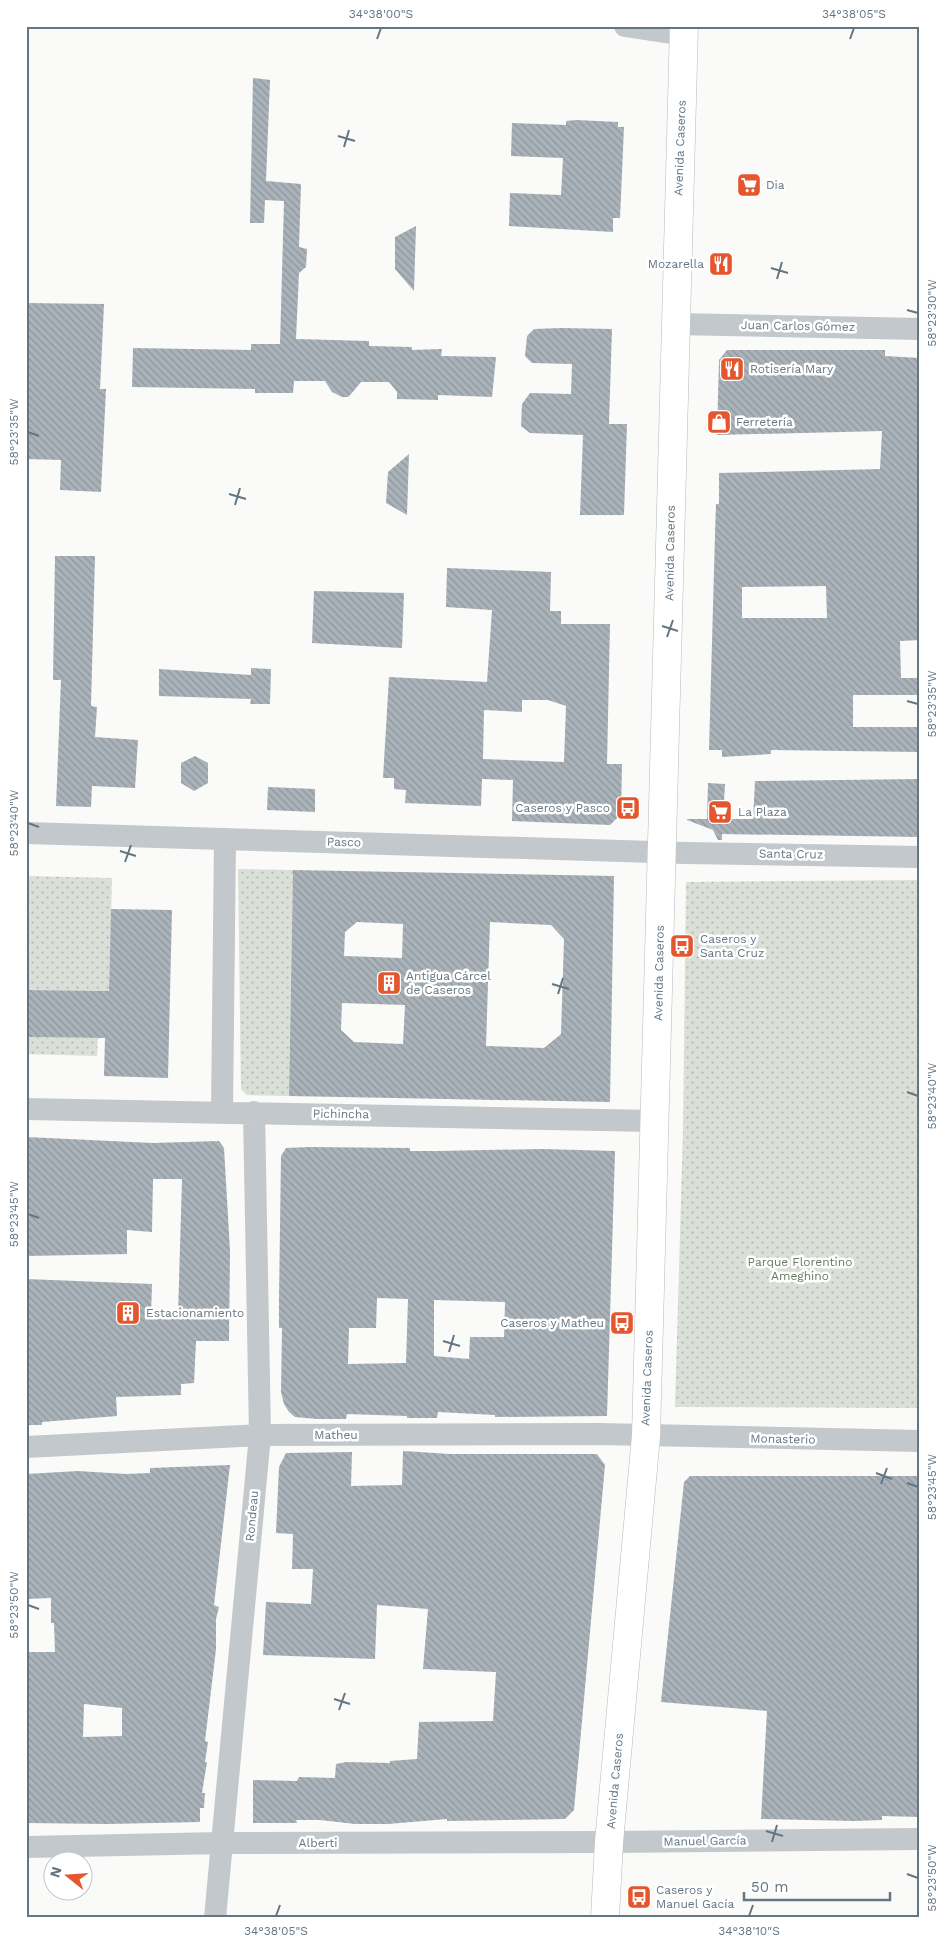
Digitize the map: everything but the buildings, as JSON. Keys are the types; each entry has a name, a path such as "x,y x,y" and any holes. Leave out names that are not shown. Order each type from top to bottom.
{"main road":[{"name":"Avenida Caseros","path":"604,1918 609,1842 646,1436 684,30"}],"street":[{"path":"624,26 684,30"},
{"name":"Juan Carlos Gómez","path":"676,324 920,329"},
{"name":"Pasco","path":"26,833 662,852"},
{"path":"222,1112 225,839"},
{"name":"Santa Cruz","path":"662,852 920,856"},
{"name":"Pichincha","path":"26,1109 655,1121"},
{"name":"Rondeau","path":"215,1918 260,1435 254,1112"},
{"name":"Matheu","path":"26,1446 233,1438 260,1435 599,1434 646,1436"},
{"name":"Monasterio","path":"646,1436 920,1441"},
{"name":"Manuel García","path":"609,1842 920,1839"},
{"name":"Alberti","path":"26,1847 222,1843 609,1842"}],"green space":[{"path":"238,869 293,870 289,1096 247,1095 241,1089"},
{"path":"26,876 112,878 109,991 26,990"},
{"name":"Parque Florentino Ameghino","path":"920,880 920,1408 675,1407 683,1131 686,882"},
{"path":"26,1037 98,1038 97,1056 26,1054"}],"place":[{"name":"Dia","path":"749,185"},
{"name":"Mozarella","path":"721,264"},
{"name":"Rotisería Mary","path":"732,369"},
{"name":"Ferretería","path":"719,422"},
{"name":"Caseros y Pasco","path":"628,808"},
{"name":"La Plaza","path":"720,812"},
{"name":"Caseros y Santa Cruz","path":"682,946"},
{"name":"Antigua Cárcel de Caseros","path":"389,983"},
{"name":"Estacionamiento","path":"128,1313"},
{"name":"Caseros y Matheu","path":"622,1323"},
{"name":"Caseros y Manuel Gacía","path":"639,1897"}]}
